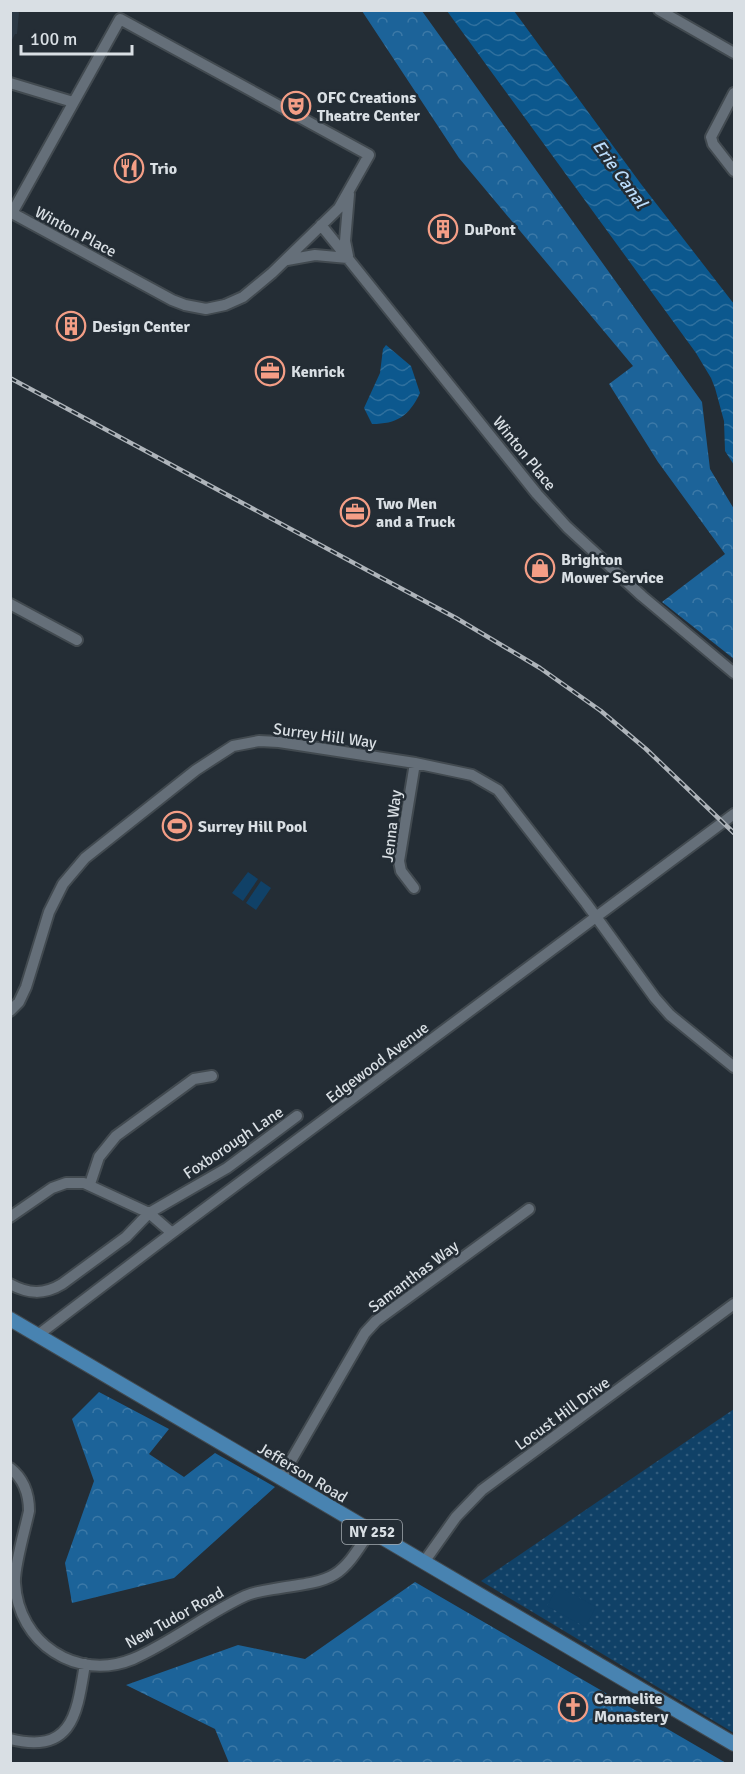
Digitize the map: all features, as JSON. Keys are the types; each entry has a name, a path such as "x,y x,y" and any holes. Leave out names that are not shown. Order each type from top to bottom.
{"main road":[{"name":"Jefferson Road","path":"10,1319 735,1744"}],"street":[{"path":"659,10 735,53"},
{"name":"Winton Place","path":"120,19 369,155 350,188 339,208 243,297 225,305 206,309 172,300 12,213 120,19"},
{"path":"10,83 73,102"},
{"path":"735,93 711,137 713,144 735,171"},
{"path":"284,261 315,255 348,258 345,241 350,188"},
{"name":"Winton Place","path":"321,225 537,494 567,527 642,596 735,673"},
{"path":"10,604 77,640"},
{"name":"Surrey Hill Way","path":"10,1011 19,1002 26,987 49,912 63,884 85,858 196,770 233,746 259,741 279,742 415,763 472,775 498,790 511,804 596,917"},
{"name":"Jenna Way","path":"414,888 401,872 399,861 415,763"},
{"name":"Edgewood Avenue","path":"38,1335 735,814"},
{"path":"596,917 670,1015 735,1067"},
{"path":"90,1184 99,1157 116,1136 194,1079 212,1076"},
{"name":"Foxborough Lane","path":"10,1284 29,1292 41,1292 57,1287 126,1237 149,1213 227,1168 297,1116"},
{"path":"10,1217 52,1188 74,1182 90,1184 149,1213 172,1233"},
{"name":"Samanthas Way","path":"281,1478 365,1333 375,1322 529,1209"},
{"name":"Locust Hill Drive","path":"424,1562 456,1517 483,1490 735,1304"},
{"path":"10,1468 27,1490 29,1501 13,1581"},
{"name":"New Tudor Road","path":"13,1581 21,1612 32,1634 39,1641 62,1656 85,1664 106,1665 134,1658 253,1593 330,1579 347,1565 370,1531"},
{"path":"10,1739 45,1743 60,1735 76,1710 85,1664"}],"shaded area":[{"path":"11,10 19,13 17,34 11,42"},
{"path":"248,872 258,879 243,901 232,893"},
{"path":"261,881 271,888 256,910 246,903"},
{"path":"734,1409 734,1733 481,1581"},
{"path":"558,1586 596,1607 585,1627 547,1606"}],"green space":[{"path":"362,11 422,11 702,402 710,469 734,509 734,659 662,602 725,554 658,462 609,384 633,366 459,158"},
{"path":"99,1392 169,1429 149,1454 184,1477 215,1453 275,1487 174,1578 72,1603 65,1563 94,1481 72,1419"},
{"path":"415,1582 726,1763 229,1763 215,1729 126,1685 238,1645 305,1659"}],"water":[{"name":"Erie Canal","path":"447,11 514,11 641,184 734,304 734,465 725,451 724,421 715,388 696,353"},
{"path":"386,345 411,366 420,393 411,408 401,417 381,424 372,424 364,408 380,373 383,349"},
{"name":"Surrey Hill Pool","path":"178,817 185,822 184,830 181,830 175,837 167,831 171,819"}],"railway":[{"path":"10,378 456,618 540,668 601,711 646,749 734,833"}],"place":[{"name":"OFC Creations Theatre Center","path":"296,106"},
{"name":"Trio","path":"129,168"},
{"name":"DuPont","path":"443,229"},
{"name":"Design Center","path":"71,326"},
{"name":"Kenrick","path":"270,371"},
{"name":"Two Men and a Truck","path":"355,512"},
{"name":"Brighton Mower Service","path":"540,568"},
{"name":"Surrey Hill Pool","path":"177,826"},
{"name":"Carmelite Monastery","path":"573,1707"}]}
